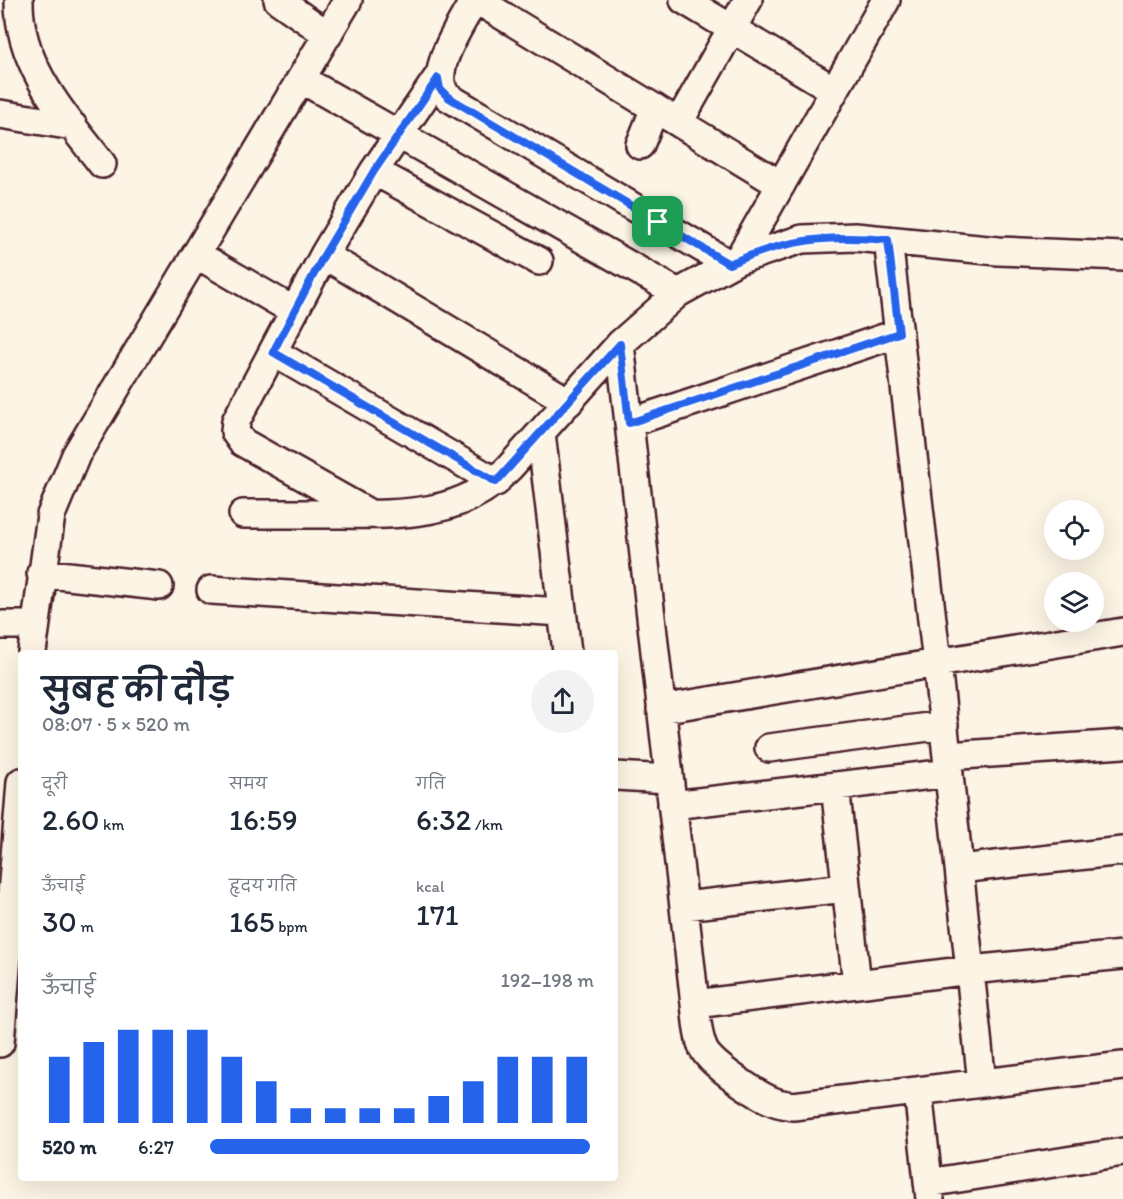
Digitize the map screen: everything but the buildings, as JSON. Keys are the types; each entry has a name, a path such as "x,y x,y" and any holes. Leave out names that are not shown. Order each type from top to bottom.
{"street":[{"path":"278,0 328,35"},
{"path":"0,626 35,645 41,573 51,515 60,488 76,455 348,0"},
{"path":"371,514 243,442 235,432 236,421 324,255 374,171 438,78 442,63 476,0 781,185"},
{"path":"684,0 834,90"},
{"path":"679,122 748,0"},
{"path":"734,262 781,185 886,0"},
{"path":"12,11 28,53 46,90 102,164"},
{"path":"438,78 440,89 448,97 734,262"},
{"path":"301,79 400,133 678,293"},
{"path":"640,145 655,108"},
{"path":"0,114 73,126"},
{"path":"374,171 539,261"},
{"path":"243,514 406,515 456,503 496,482 620,344 678,293 734,262 802,239 855,237 998,251 1123,256"},
{"path":"888,240 944,725 982,1083"},
{"path":"196,254 294,311"},
{"path":"324,255 568,402"},
{"path":"629,423 899,333"},
{"path":"620,344 699,1038 705,1052 715,1063 775,1102 793,1106 1123,1066"},
{"path":"273,352 496,482"},
{"path":"541,433 567,650"},
{"path":"41,573 159,586"},
{"path":"211,590 562,612"},
{"path":"661,709 1123,632"},
{"path":"769,748 944,725"},
{"path":"618,777 670,792 835,786 948,764 1123,744"},
{"path":"835,786 857,984"},
{"path":"959,869 1123,851"},
{"path":"0,1043 14,957 18,867"},
{"path":"684,906 846,888"},
{"path":"695,1004 970,970 1123,955"},
{"path":"918,1090 929,1191 1123,1152"}],"route":[{"path":"438,78 440,89 448,97 658,222 729,264 802,239 855,237 888,240 899,333 629,423 620,344 496,482 273,352 324,255 374,171 438,78"}]}
